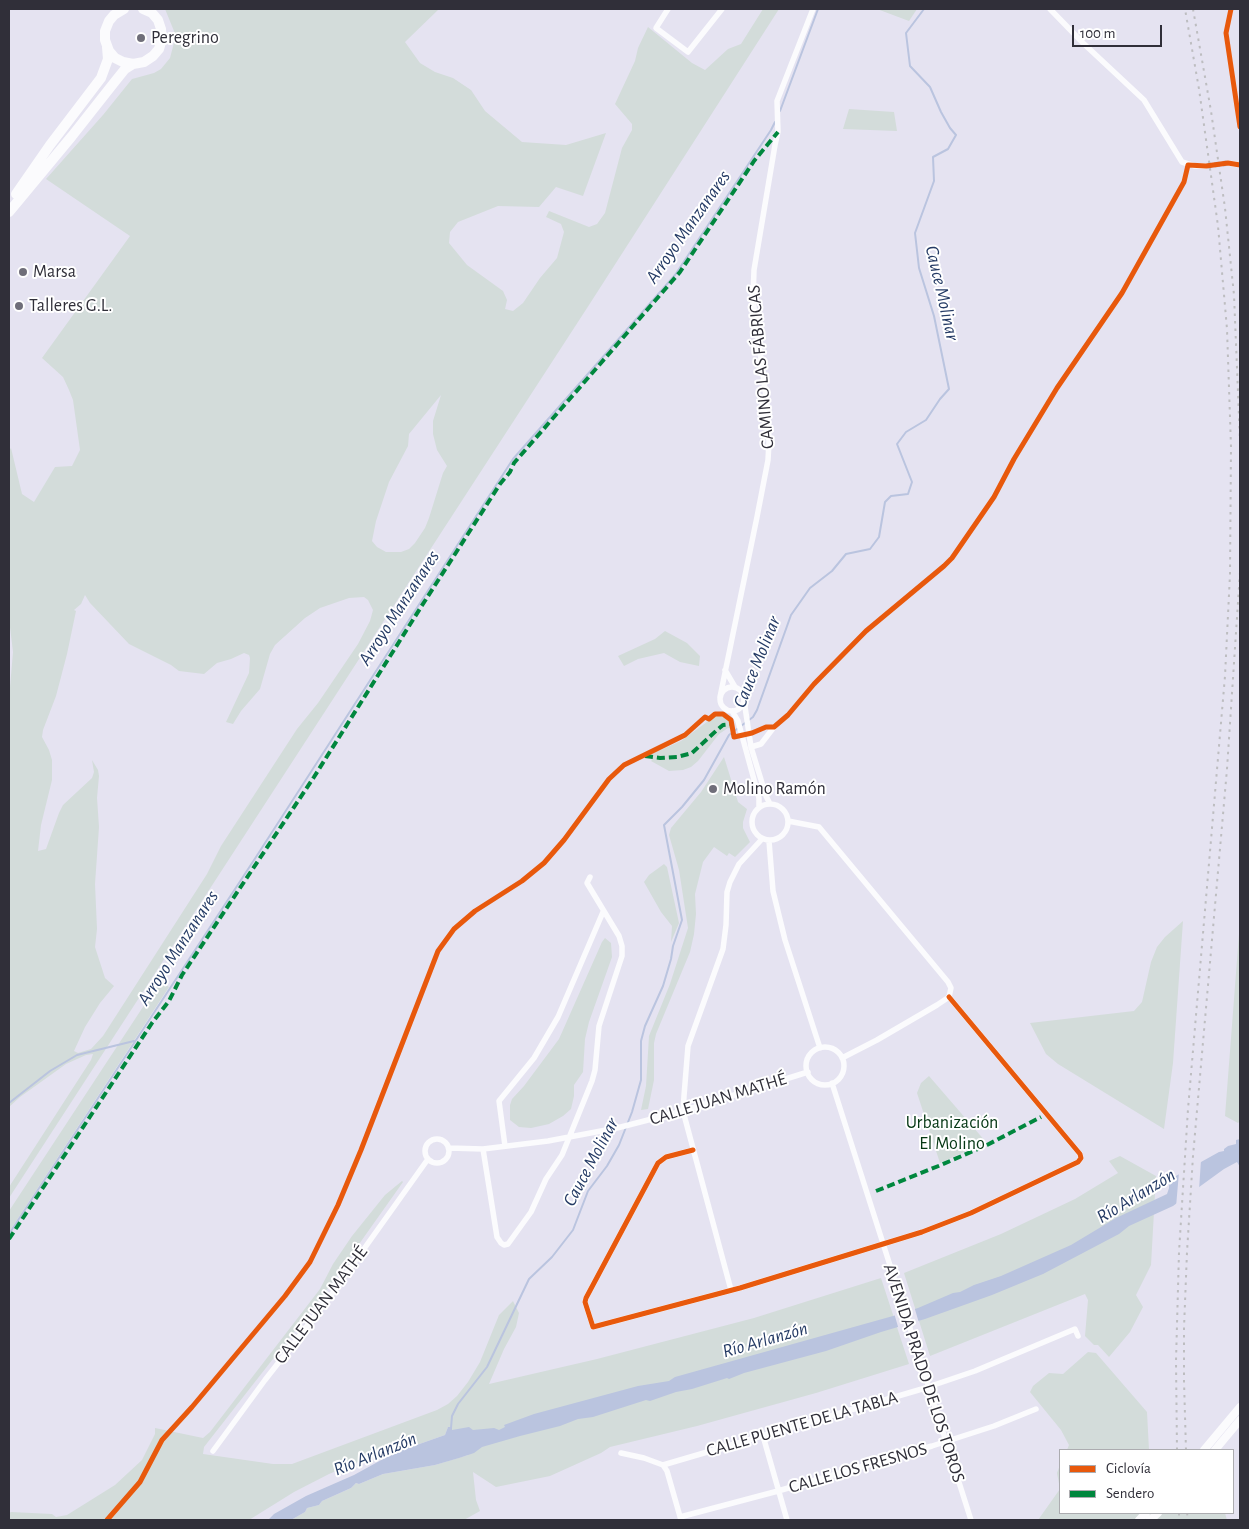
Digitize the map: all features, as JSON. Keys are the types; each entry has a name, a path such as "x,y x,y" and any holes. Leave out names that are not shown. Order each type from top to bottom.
{"highway":[{"path":"108,9 109,21"},
{"path":"9,205 50,145 101,78 108,59 105,31 114,14 124,9"},
{"path":"143,9 152,14 160,24"},
{"path":"9,212 126,69 133,64 147,61 158,51 162,39 160,9"},
{"path":"107,47 117,60 133,64"}],"street":[{"path":"668,9 656,28 688,52 722,9"},
{"name":"CAMINO LAS FÁBRICAS","path":"720,697 769,451 768,412 752,287 759,236 778,132 777,108 779,94 813,9"},
{"path":"1050,9 1144,100 1182,162 1195,166 1206,166"},
{"path":"1228,163 1240,165"},
{"path":"725,670 734,687 742,692 751,747 770,804"},
{"path":"734,687 723,690 720,697 723,707 732,711 738,721 759,798 759,807"},
{"path":"732,711 740,707 744,700"},
{"path":"751,747 764,742 774,727"},
{"path":"770,804 775,804 784,811 788,821 785,833 775,840 762,839 757,836 752,826 753,814 759,807 770,804"},
{"path":"693,1150 666,1157 658,1163 589,1292 585,1302 592,1326 597,1328 731,1290 922,1232 971,1213 1047,1178 1078,1162 1081,1158 1080,1154 950,995 948,982 819,827 788,821"},
{"path":"731,1290 683,1111 688,1046 722,949 725,936 728,887 739,864 762,839"},
{"path":"769,840 773,891 785,940 820,1048"},
{"path":"482,1149 497,1237 504,1245 511,1241 531,1212 546,1179 562,1155 592,1081 595,1070 596,1042 599,1026 622,956 621,942 586,883 590,877"},
{"path":"505,1146 499,1101 534,1058 561,1010 603,912"},
{"path":"842,1058 911,1021 950,995"},
{"path":"831,1048 842,1058 844,1066 842,1075 832,1083 820,1084 808,1072 808,1060 815,1050 831,1048"},
{"name":"CALLE JUAN MATHÉ","path":"449,1148 482,1149 569,1137 620,1127 683,1111 808,1072"},
{"name":"AVENIDA PRADO DE LOS TOROS","path":"832,1083 971,1520"},
{"path":"441,1139 449,1148 449,1156 444,1162 435,1163 428,1159 426,1148 430,1141 441,1139"},
{"name":"CALLE JUAN MATHÉ","path":"213,1451 329,1298 428,1159"},
{"name":"CALLE PUENTE DE LA TABLA","path":"663,1465 929,1386 983,1368 1075,1330 1078,1336"},
{"path":"1205,1449 1240,1407"},
{"name":"CALLE LOS FRESNOS","path":"681,1519 994,1426 1033,1408"},
{"path":"1216,1449 1240,1420"},
{"path":"763,1436 786,1520"},
{"path":"621,1453 644,1458 663,1465 667,1471 681,1519"}],"green space":[{"path":"165,9 439,9 405,42 420,63 435,72 453,78 471,90 485,111 522,142 566,145 606,133 583,196 556,187 539,207 498,206 458,222 450,232 449,243 467,265 503,291 507,300 505,309 513,311 523,303 540,278 557,258 564,232 561,224 546,217 549,211 589,227 597,224 605,213 622,148 632,130 632,124 615,104 648,27 692,63 705,70 728,49 741,44 763,9 779,9 9,1198 9,1187 91,1060 93,1054 66,1064 9,1107 9,699 13,652 9,619 9,451 11,448 22,494 34,502 55,467 72,466 80,450 73,400 63,377 42,358 130,236 46,179 132,79 161,69 170,58 175,39 174,31","holes":["441,395 433,421 433,434 437,450 447,466 429,518 425,528 409,549 401,552 386,552 377,547 372,541 376,521 389,482 408,446 409,434","85,595 90,603 129,644 179,671 204,674 217,663 244,653 249,655 249,673 226,722 233,724 241,711 260,689 270,654 275,645 305,618 320,608 349,598 364,597 368,600 373,610 370,621 358,644 318,703 297,729 221,846 207,874 103,1036 91,1049 78,1053 74,1051 85,1027 100,1003 114,986 105,978 95,947 97,929 95,884 99,827 97,798 99,776 92,760 94,772 92,778 63,805 46,849 38,851 41,825 52,780 52,760 42,737 43,730 56,696 67,654 76,611 74,610 81,604"]},
{"path":"877,9 917,9 909,21"},
{"path":"849,109 894,112 897,131 843,129"},
{"path":"665,631 687,643 700,656 699,666 680,662 664,653 638,659 624,666 618,656 655,639"},
{"path":"715,716 722,716 728,720 732,729 728,728 719,734 691,767 683,770 669,771 651,761 649,755 681,741"},
{"path":"724,757 738,802 747,809 743,828 750,842 735,857 729,853 727,856 714,847 703,862 695,894 696,914 690,952 656,1034 654,1043 654,1080 648,1109 641,1110 646,1086 649,1036 670,984 688,928 679,870 669,835 671,828 701,792"},
{"path":"664,864 667,867 679,923 671,942 672,926 661,912 644,882 649,875"},
{"path":"1183,921 1173,1063 1164,1129 1058,1064 1046,1054 1030,1023 1134,1011 1142,1002 1151,962 1157,947"},
{"path":"1240,921 1240,1121 1238,1123 1225,1116"},
{"path":"605,938 611,943 612,957 589,1022 585,1039 583,1072 574,1085 571,1109 549,1124 531,1128 519,1127 510,1120 512,1099 559,1039"},
{"path":"160,981 169,987 9,1232 9,1211"},
{"name":"Urbanización El Molino","path":"929,1076 986,1142 940,1163 917,1093 921,1083"},
{"path":"1120,1156 1156,1176 1151,1265 1136,1295 1143,1307 1130,1332 1109,1357 1098,1345 1094,1345 1085,1336 1088,1300 1085,1294 930,1356 904,1273 1001,1234 1075,1199 1118,1173 1109,1161"},
{"path":"402,1181 323,1295 204,1447 203,1454 273,1464 292,1464 437,1410 457,1396 468,1382 480,1362 499,1315 513,1301 519,1313 516,1327 489,1384 597,1359 754,1318 881,1278 909,1364 816,1393 697,1426 610,1447 550,1476 496,1487 473,1472 476,1500 480,1511 464,1520 291,1520 305,1512 307,1508 319,1505 322,1501 351,1488 356,1483 359,1484 383,1474 435,1465 468,1455 456,1430 448,1427 445,1435 394,1453 384,1451 329,1474 294,1492 249,1520 9,1520 9,1513 11,1512 52,1514 56,1517 67,1515 115,1485 142,1460 155,1434 155,1428 203,1438 210,1432 320,1289 333,1264 352,1236 385,1195"},
{"path":"1088,1352 1096,1353 1147,1412 1149,1449 1067,1449 1069,1445 1061,1430 1030,1392 1033,1386 1049,1373 1063,1374"},
{"path":"1059,1468 1059,1484 1057,1473"},
{"path":"1059,1490 1059,1514 1225,1514 1227,1520 1038,1520"}],"water":[{"name":"Río Arlanzón","path":"1240,1139 1240,1167 1237,1162 1224,1169 1173,1206 1129,1226 1119,1234 1043,1274 992,1295 826,1351 676,1392 650,1401 646,1400 593,1417 578,1419 560,1426 482,1447 474,1453 435,1465 383,1474 359,1484 356,1483 351,1488 322,1501 319,1505 307,1508 305,1512 291,1520 268,1520 274,1514 306,1496 354,1475 394,1453 445,1435 448,1427 452,1427 452,1430 469,1427 473,1430 494,1428 499,1430 505,1427 504,1425 534,1414 638,1386 669,1381 675,1377 893,1316 1001,1276 1071,1245 1116,1218 1167,1194 1169,1181 1174,1177 1224,1151 1228,1146 1236,1144 1236,1140"}],"pier":[{"path":"1201,1160 1199,1190 1176,1207 1179,1172"},
{"path":"914,1306 919,1323 899,1330 894,1313"}],"waterway":[{"name":"Arroyo Manzanares","path":"780,111 818,9"},
{"name":"Cauce Molinar","path":"749,720 757,710 791,615 810,588 832,571 846,554 870,549 879,537 885,502 891,496 908,494 912,482 897,444 906,432 926,420 949,389 934,316 919,268 915,233 934,181 933,157 948,149 956,135 941,112 930,87 910,66 906,33 924,9"},
{"name":"Arroyo Manzanares","path":"9,1234 256,857 513,459 675,275 775,122"},
{"name":"Cauce Molinar","path":"451,1428 452,1416 458,1404 487,1367 529,1279 552,1257 573,1230 588,1191 607,1166 619,1145 632,1112 641,1080 641,1041 645,1026 663,986 682,920 664,825 704,780 729,735 745,723"},
{"path":"9,1103 50,1071 77,1055 134,1041"}],"tunnel":[{"path":"1206,166 1228,163"}],"railway":[{"path":"1177,1449 1176,1361 1179,1252 1188,1109 1225,676 1230,574 1231,447 1227,329 1218,226 1199,89 1185,9"},
{"path":"1193,9 1211,111 1225,208 1234,295 1240,441"},
{"path":"1186,1449 1184,1328 1187,1252 1193,1156 1227,769 1240,572"},
{"path":"1179,1514 1179,1520"},
{"path":"1187,1514 1188,1520"}],"marked path":[{"path":"9,1239 152,1023 169,1001 182,975 314,777 514,463 680,272 754,161 778,132"},
{"path":"645,756 660,758 677,757 692,753 723,725 733,724"},
{"path":"876,1191 987,1145 1041,1117"}],"cycle path":[{"path":"1231,9 1226,33 1240,127"},
{"path":"107,1520 140,1482 162,1440 285,1296 310,1262 338,1205 361,1150 438,951 454,929 475,911 522,881 544,863 564,840 609,779 624,765 685,735 705,717 709,719 715,714 723,714 731,720 734,737 752,733 766,727 774,727 788,715 814,684 866,631 944,566 952,558 994,497 1014,459 1057,388 1122,293 1184,182 1188,165 1206,166 1228,163 1240,165"},
{"path":"693,1150 666,1157 658,1163 586,1298 585,1302 593,1327 740,1288 922,1232 971,1213 1078,1162 1081,1158 1080,1154 949,997"}],"place":[{"name":"Peregrino","path":"141,38"},
{"name":"Marsa","path":"23,272"},
{"name":"Talleres G.L.","path":"19,306"},
{"name":"Molino Ramón","path":"713,789"}]}
